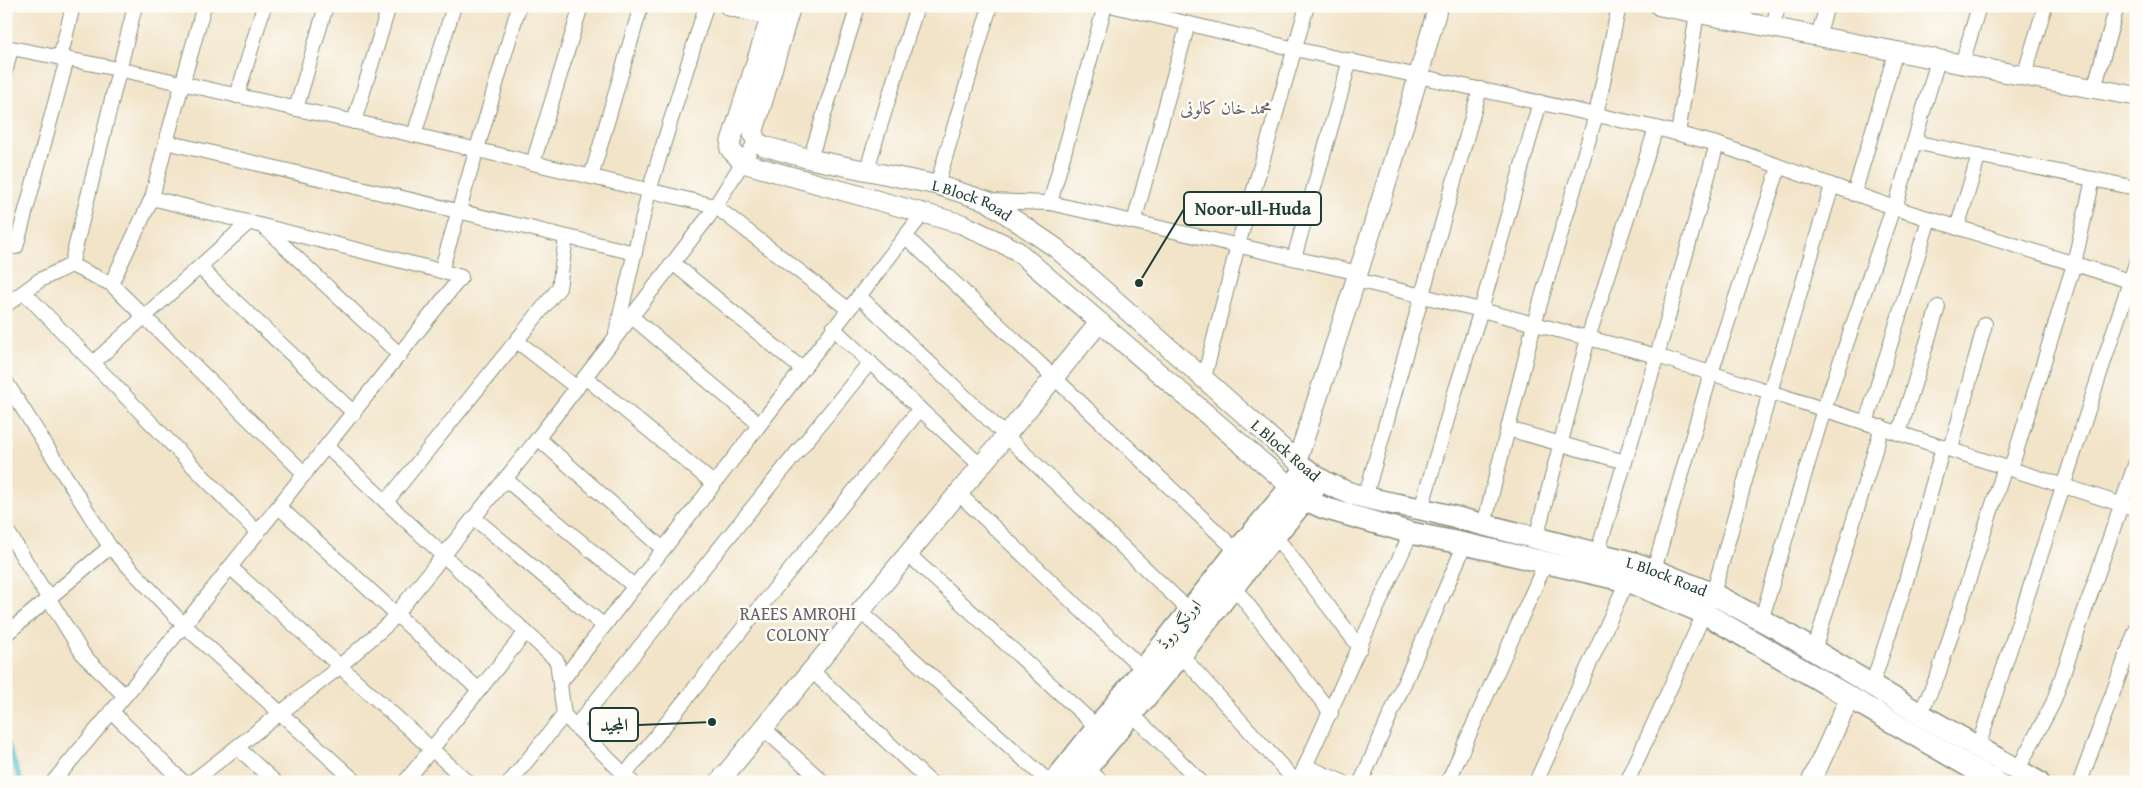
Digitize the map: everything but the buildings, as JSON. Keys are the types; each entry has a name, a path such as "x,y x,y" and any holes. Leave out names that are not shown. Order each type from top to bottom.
{"main road":[{"name":"اورنگی روڈ","path":"1054,782 1097,727 1150,676 1182,655 1235,588 1269,528 1299,494 1308,470"},
{"name":"L Block Road","path":"1308,470 1329,486 1365,498 1421,509 1597,554 1654,570 1713,594 1814,650 2038,782"},
{"name":"L Block Road","path":"1299,494 1324,508 1411,533 1627,581 1704,614 1996,782"},
{"name":"اورنگی روڈ","path":"1080,774 1131,713 1150,676 1190,611 1237,551 1269,528"}],"street":[{"path":"16,247 63,58 73,6"},
{"path":"6,305 40,280 70,265 135,6"},
{"path":"111,284 152,198 204,6"},
{"path":"237,96 264,6"},
{"path":"296,109 326,6"},
{"path":"354,122 389,6"},
{"path":"414,135 454,6"},
{"path":"441,271 520,6"},
{"path":"533,163 580,6"},
{"path":"591,177 641,6"},
{"path":"614,340 649,191 706,6"},
{"path":"729,6 772,11 731,141 730,150 743,163"},
{"path":"192,782 340,666 388,624 538,438 632,317 715,206 756,142 753,134 792,6"},
{"path":"810,158 858,6"},
{"path":"867,169 917,6"},
{"path":"938,185 990,6"},
{"path":"1050,203 1105,6"},
{"path":"1114,6 1295,49 1656,128 1717,144 1894,208 2133,282"},
{"path":"1204,378 1238,246 1307,6"},
{"path":"1308,470 1357,276 1419,75 1438,6"},
{"path":"1484,525 1534,324 1596,115 1619,6"},
{"path":"1660,6 1744,14 1773,27 1938,60 2136,96"},
{"path":"1773,27 1778,6"},
{"path":"1818,36 1827,6"},
{"path":"1962,64 1978,6"},
{"path":"2024,76 2045,6"},
{"path":"2094,89 2117,6"},
{"path":"1678,134 1693,10"},
{"path":"1134,222 1188,24"},
{"path":"6,69 9,47 118,69 414,135 715,206 848,309"},
{"path":"1854,194 1896,51"},
{"path":"1294,258 1350,60"},
{"path":"1761,621 1824,410 1894,208 1938,60"},
{"path":"1365,498 1480,89"},
{"path":"1421,509 1481,310 1540,102"},
{"path":"1536,538 1588,338 1656,128"},
{"path":"166,142 635,253"},
{"name":"L Block Road","path":"756,142 764,146 810,158 938,185 987,201 1056,248 1308,470"},
{"path":"1914,142 2136,188"},
{"path":"1597,554 1626,462 1717,144"},
{"path":"1956,228 1979,155"},
{"name":"L Block Road","path":"743,163 962,224 1016,250 1299,494"},
{"path":"1654,570 1711,373 1779,167"},
{"path":"1920,714 1938,675 2074,264 2093,179"},
{"path":"1627,782 1713,594 1770,392 1832,186"},
{"path":"63,778 112,711 279,507 461,277 152,198"},
{"path":"987,201 1050,203 1294,258 1422,296 1657,356 2136,510"},
{"path":"560,683 924,212"},
{"path":"1866,422 1929,219"},
{"path":"94,363 146,318 248,223"},
{"path":"263,226 400,355"},
{"path":"904,236 1237,551"},
{"path":"386,502 559,288 566,237"},
{"path":"673,263 802,369"},
{"path":"1978,746 2133,282 2136,263"},
{"path":"70,265 111,284 305,474"},
{"path":"200,268 354,413"},
{"path":"24,292 258,533"},
{"path":"858,296 1190,611"},
{"path":"1899,433 1938,307"},
{"path":"632,317 759,424"},
{"path":"719,782 957,492 1100,322"},
{"path":"1872,685 1904,588 1985,324"},
{"path":"833,328 980,465"},
{"path":"517,341 581,382 714,484"},
{"path":"575,727 870,362"},
{"path":"6,382 110,547 184,625 356,782"},
{"path":"327,447 557,661 564,715 625,779 920,409"},
{"path":"1814,650 1882,428"},
{"path":"1508,429 1626,462"},
{"path":"538,438 663,549"},
{"path":"2018,769 2053,703 2136,462"},
{"path":"505,479 634,586"},
{"path":"957,492 1150,676"},
{"path":"279,507 479,690"},
{"path":"474,518 604,626"},
{"path":"1269,528 1360,648"},
{"path":"6,529 84,656 124,696"},
{"path":"1182,655 1297,782 1360,648 1411,533"},
{"path":"1361,782 1465,544"},
{"path":"6,634 110,547"},
{"path":"907,553 1097,727"},
{"path":"1448,782 1546,562"},
{"path":"230,567 468,782"},
{"path":"1536,782 1627,581"},
{"path":"1235,588 1330,713"},
{"path":"860,611 1050,782"},
{"path":"2080,782 2136,630"},
{"path":"405,782 525,633"},
{"path":"811,670 930,782"},
{"path":"1811,782 1850,697"},
{"path":"112,711 183,782"},
{"path":"1131,713 1201,782"},
{"path":"510,782 564,715"},
{"path":"764,728 823,782"},
{"path":"237,746 275,782"},
{"path":"1305,766 1344,782"},
{"path":"1080,774 1102,782"}],"waterway":[{"path":"6,685 6,711"},
{"path":"6,739 21,782"}],"place":[{"name":"Noor-ull-Huda","path":"1139,283"},
{"name":"المجید","path":"712,722"}],"district":[{"name":"محمد خان کالونی","path":"1226,108"},
{"name":"RAEES AMROHI COLONY","path":"798,624"}]}
